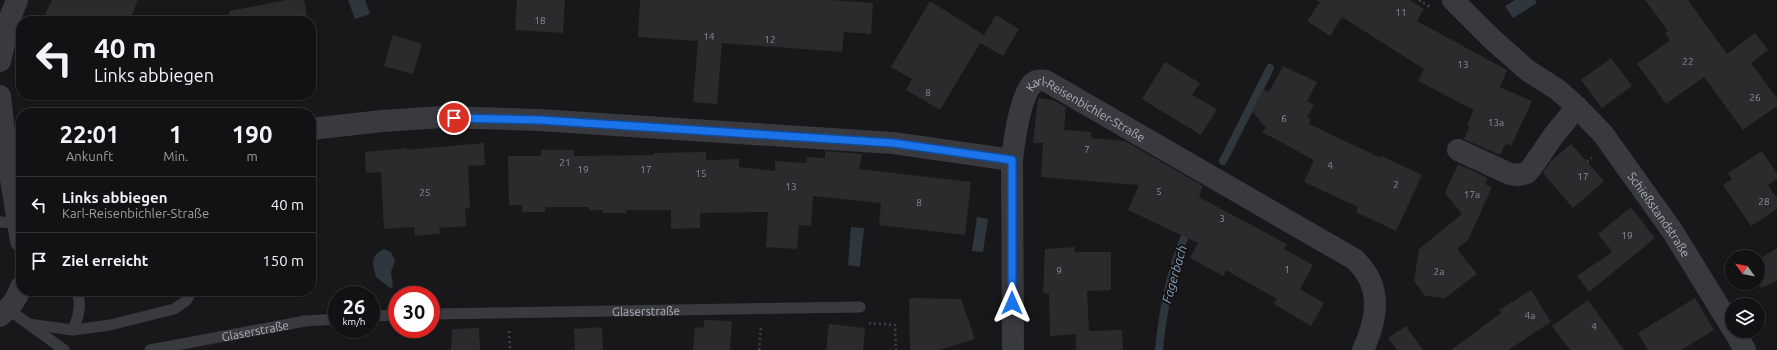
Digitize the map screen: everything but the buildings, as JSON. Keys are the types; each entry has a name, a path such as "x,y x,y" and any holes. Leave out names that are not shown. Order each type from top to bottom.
{"street":[{"name":"Schießstandstraße","path":"1453,0 1492,40 1527,70 1558,90 1603,134 1662,215 1692,260 1725,316"},
{"path":"0,61 9,11"},
{"name":"Karl-Reisenbichler-Straße","path":"1012,160 1015,136 1027,94 1032,83 1039,80 1046,80 1354,259 1363,267 1370,277 1375,306 1373,326 1363,350"},
{"path":"0,96 13,228"},
{"path":"1458,150 1510,174 1518,175 1527,173 1554,135 1577,107"},
{"path":"316,128 382,121 443,118 539,120 893,143 1012,160 1013,350"},
{"path":"4,313 17,296"},
{"path":"1738,338 1745,350"}],"lane":[{"path":"73,330 79,315 78,296"},
{"path":"28,324 73,330 110,325 174,309 186,301 189,296"},
{"name":"Glaserstraße","path":"440,314 860,307"},
{"path":"4,313 28,324 64,350"},
{"name":"Glaserstraße","path":"150,350 305,321 328,320"}],"path":[{"path":"1419,0 1431,8"},
{"path":"860,307 862,322 895,325 896,350"},
{"path":"759,350 762,309"}],"shaded area":[{"path":"348,0 365,0 370,14 355,19"},
{"path":"1515,0 1535,0 1537,3 1513,18 1505,6"},
{"path":"977,217 988,219 983,252 972,251"},
{"path":"851,227 864,228 860,267 848,265"},
{"path":"384,249 391,252 395,261 391,272 393,286 388,286 376,277 373,261 379,252"}],"waterway":[{"name":"Fagerbach","path":"1223,161 1270,68"},
{"name":"Fagerbach","path":"1159,350 1169,287 1177,256 1189,227"}],"route":[{"path":"454,118 539,120 893,143 1012,160 1012,303"}]}
